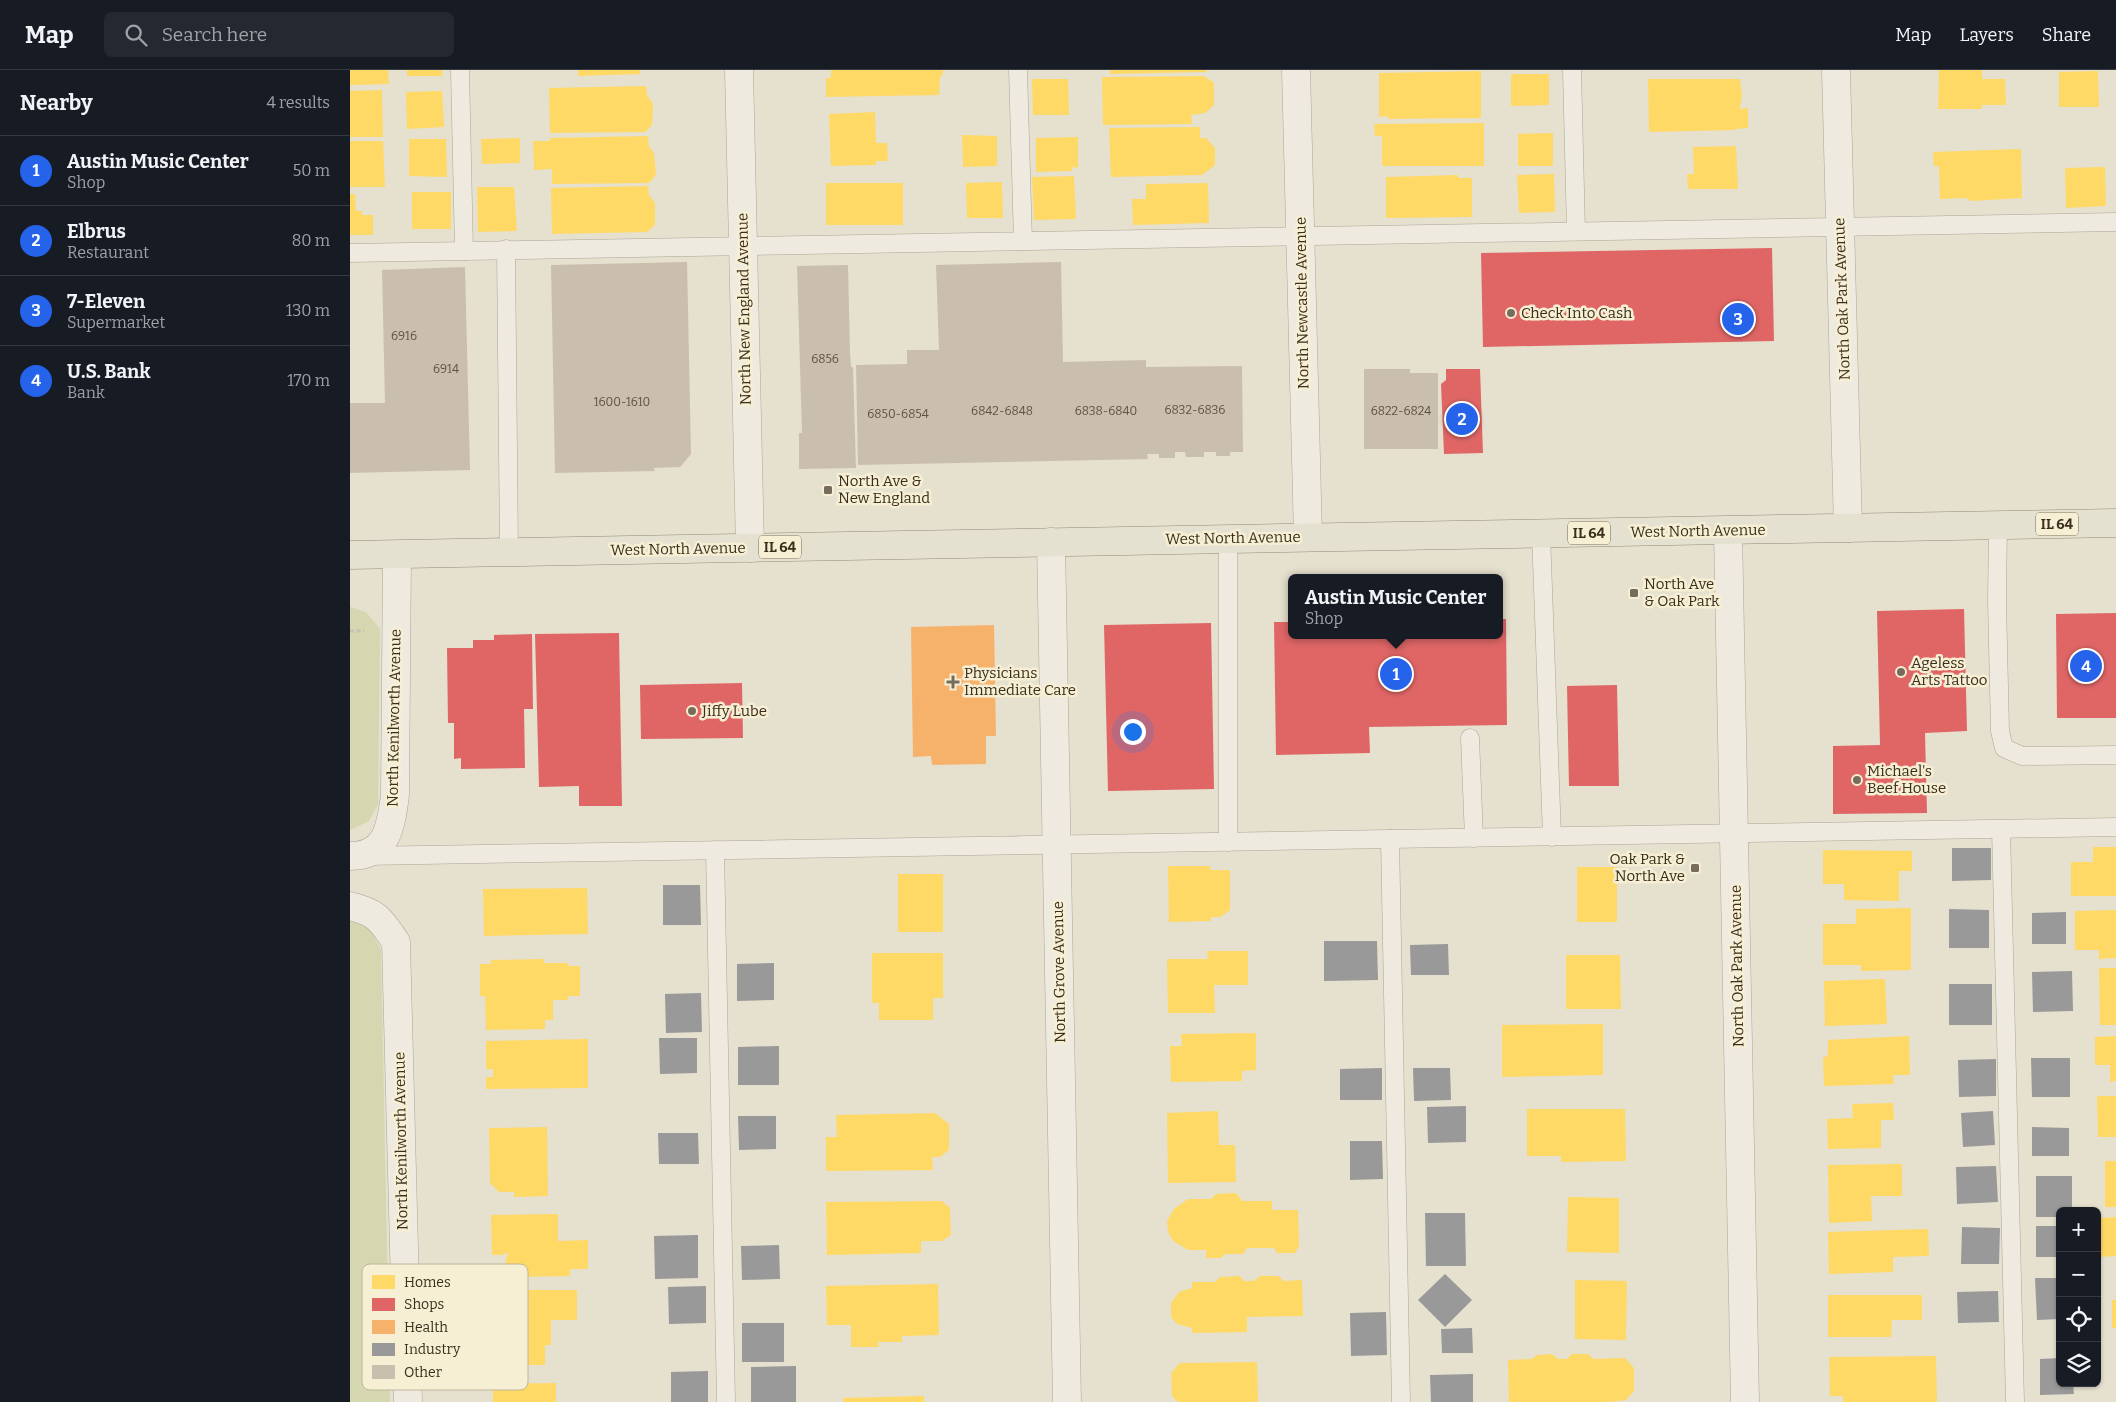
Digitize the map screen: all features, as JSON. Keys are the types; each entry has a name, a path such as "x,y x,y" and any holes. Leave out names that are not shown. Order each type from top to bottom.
{"main road":[{"name":"West North Avenue","path":"350,555 2116,523"}],"street":[{"name":"North New England Avenue","path":"739,70 750,548"},
{"name":"North Newcastle Avenue","path":"1296,70 1308,537"},
{"name":"North Oak Park Avenue","path":"1836,70 1848,528"},
{"name":"North Oak Park Avenue","path":"1728,531 1745,1402"},
{"name":"North Grove Avenue","path":"1051,542 1067,1402"},
{"name":"North Kenilworth Avenue","path":"357,856 377,849 390,829 395,795 396,555"},
{"name":"North Kenilworth Avenue","path":"350,906 368,911 378,917 396,942 404,1264"}],"lane":[{"path":"460,70 464,251"},
{"path":"1018,70 1023,241"},
{"path":"1572,70 1576,231"},
{"path":"350,252 2116,222"},
{"path":"506,250 509,552"},
{"path":"1998,525 1997,601 2000,732 2004,748 2022,756 2116,755"},
{"path":"1541,533 1552,837"},
{"path":"1228,539 1228,842"},
{"path":"1470,738 1474,838"},
{"path":"357,856 2116,827"},
{"path":"2001,829 2015,1402"},
{"path":"1390,839 1401,1402"},
{"path":"715,850 726,1402"}],"green space":[{"path":"350,607 366,612 380,629 378,804 369,821 350,830"},
{"path":"355,920 371,931 381,950 387,1264 362,1264 362,1390 390,1390 390,1402 350,1402 350,921"}],"building: Homes":[{"path":"350,70 388,70 389,84 350,85"},
{"path":"407,70 442,70 442,76 407,76"},
{"path":"578,70 640,70 640,74 578,76"},
{"path":"831,70 943,70 943,74 940,77 939,95 826,97 826,78 831,78"},
{"path":"1110,70 1207,70 1206,72 1110,74"},
{"path":"1939,70 1982,70 1982,79 2005,79 2006,105 1982,105 1982,109 1938,109"},
{"path":"1481,71 1481,118 1388,119 1388,116 1379,117 1379,73"},
{"path":"2098,71 2099,107 2059,107 2059,72"},
{"path":"1511,74 1549,74 1549,105 1511,106"},
{"path":"1204,76 1214,83 1214,105 1205,113 1191,115 1192,124 1103,125 1102,77"},
{"path":"1032,79 1068,79 1069,115 1033,115"},
{"path":"1648,79 1740,79 1742,95 1740,109 1748,108 1748,128 1649,132"},
{"path":"646,86 647,95 653,104 652,125 645,132 550,133 549,88"},
{"path":"382,90 383,137 350,137 350,91"},
{"path":"442,91 444,127 407,129 406,92"},
{"path":"875,112 876,143 887,143 888,161 876,161 876,165 831,166 829,114"},
{"path":"1484,123 1484,166 1382,166 1382,136 1375,136 1374,124"},
{"path":"1200,127 1200,138 1206,138 1215,148 1215,165 1202,175 1111,177 1109,128"},
{"path":"1553,133 1553,166 1518,166 1518,134"},
{"path":"962,135 997,136 997,166 963,167"},
{"path":"648,136 649,147 654,153 656,175 649,183 552,184 552,169 534,170 533,141 550,141 550,138"},
{"path":"1078,137 1078,168 1072,167 1072,171 1036,172 1036,138"},
{"path":"520,138 520,163 482,164 481,139"},
{"path":"409,139 446,139 447,177 409,176"},
{"path":"350,141 383,141 385,187 350,187"},
{"path":"1736,146 1738,189 1688,189 1687,174 1694,174 1693,147"},
{"path":"2021,149 2022,198 1971,201 1966,198 1940,199 1939,166 1934,166 1933,152"},
{"path":"2105,167 2106,206 2066,208 2065,168"},
{"path":"1554,174 1555,212 1519,213 1517,175"},
{"path":"1458,175 1458,178 1472,178 1472,217 1386,218 1386,177"},
{"path":"1074,176 1076,219 1034,220 1032,177"},
{"path":"1002,182 1003,218 967,218 966,183"},
{"path":"826,183 903,183 903,225 826,225"},
{"path":"1208,183 1209,223 1133,225 1132,199 1146,199 1146,184"},
{"path":"648,186 649,195 655,203 655,225 647,232 552,234 551,188"},
{"path":"477,187 514,187 517,231 478,232"},
{"path":"412,192 451,192 451,229 412,229"},
{"path":"350,194 355,194 356,211 362,211 362,215 373,215 373,235 350,235"},
{"path":"2093,847 2116,847 2116,896 2071,896 2071,862 2093,862"},
{"path":"1823,850 1912,851 1912,871 1899,871 1899,901 1844,900 1844,884 1823,884"},
{"path":"1168,866 1210,866 1210,870 1230,870 1230,910 1220,917 1211,917 1211,921 1169,922"},
{"path":"1577,867 1617,867 1617,922 1577,922"},
{"path":"898,874 943,874 943,932 898,932"},
{"path":"587,888 588,934 484,936 483,889"},
{"path":"1911,908 1911,970 1861,971 1861,965 1823,965 1823,924 1856,924 1856,909"},
{"path":"2116,910 2116,958 2099,959 2099,950 2075,950 2075,911"},
{"path":"1207,951 1248,951 1248,985 1214,985 1215,1013 1168,1013 1167,959 1208,959"},
{"path":"872,953 943,953 943,998 933,998 933,1020 879,1020 879,1003 872,1003"},
{"path":"1566,955 1620,955 1621,1009 1566,1009"},
{"path":"544,959 544,963 568,963 568,966 580,966 580,996 568,996 568,1000 553,1000 553,1020 545,1020 545,1029 486,1030 485,996 480,996 480,964 491,964 491,960"},
{"path":"2099,968 2116,968 2116,1025 2100,1025"},
{"path":"1885,979 1887,1024 1825,1026 1824,981"},
{"path":"1603,1024 1603,1075 1502,1077 1502,1025"},
{"path":"1256,1033 1256,1070 1242,1071 1242,1081 1171,1082 1170,1046 1182,1046 1181,1034"},
{"path":"1909,1036 1910,1075 1893,1075 1894,1084 1824,1086 1823,1058 1828,1055 1828,1040"},
{"path":"2116,1036 2116,1081 2110,1082 2110,1065 2095,1065 2095,1037"},
{"path":"588,1039 588,1088 486,1089 486,1077 493,1077 493,1069 486,1069 486,1041"},
{"path":"2097,1096 2116,1096 2116,1137 2098,1137"},
{"path":"1893,1103 1894,1120 1881,1120 1881,1148 1828,1149 1827,1119 1853,1118 1852,1104"},
{"path":"1527,1109 1625,1109 1626,1161 1561,1162 1561,1156 1527,1156"},
{"path":"1218,1111 1219,1145 1235,1145 1236,1182 1168,1183 1167,1113"},
{"path":"935,1113 949,1124 949,1150 940,1157 932,1157 933,1170 826,1171 826,1137 837,1137 836,1115"},
{"path":"547,1127 548,1196 514,1197 514,1192 499,1192 490,1183 489,1128"},
{"path":"2105,1161 2116,1161 2116,1207 2105,1207"},
{"path":"1902,1164 1902,1196 1871,1196 1872,1221 1829,1223 1828,1165"},
{"path":"1236,1193 1242,1201 1272,1201 1272,1210 1298,1210 1299,1246 1295,1253 1277,1253 1274,1248 1247,1248 1243,1254 1225,1254 1221,1258 1206,1258 1206,1250 1188,1250 1173,1241 1168,1232 1167,1221 1174,1209 1188,1199 1211,1199 1216,1194"},
{"path":"1568,1197 1619,1198 1619,1253 1567,1252"},
{"path":"942,1201 950,1208 951,1235 942,1241 921,1241 921,1253 827,1255 826,1202"},
{"path":"558,1214 558,1241 588,1240 588,1269 570,1269 570,1276 528,1277 528,1264 505,1264 508,1252 503,1255 492,1255 491,1215"},
{"path":"2116,1217 2116,1256 2101,1257 2101,1218"},
{"path":"1928,1229 1929,1256 1893,1257 1893,1272 1829,1274 1828,1232"},
{"path":"1240,1276 1244,1281 1254,1281 1260,1276 1278,1276 1284,1281 1302,1280 1303,1316 1247,1317 1247,1332 1192,1333 1192,1328 1177,1324 1171,1317 1171,1303 1179,1292 1192,1288 1192,1282 1215,1282 1220,1277"},
{"path":"1575,1280 1627,1281 1626,1340 1575,1339"},
{"path":"938,1284 939,1335 902,1336 902,1342 878,1342 879,1347 851,1347 851,1325 827,1325 826,1286"},
{"path":"528,1290 577,1290 577,1320 551,1320 551,1345 545,1345 545,1365 528,1365"},
{"path":"1828,1295 1922,1295 1922,1320 1892,1320 1891,1337 1828,1337"},
{"path":"2112,1300 2116,1300 2116,1328 2112,1328"},
{"path":"1552,1354 1558,1359 1567,1359 1572,1354 1588,1354 1593,1359 1625,1358 1634,1368 1634,1391 1626,1400 1610,1402 1509,1402 1508,1360 1532,1359 1537,1355"},
{"path":"1936,1356 1937,1402 1843,1402 1843,1396 1830,1396 1829,1357"},
{"path":"1257,1362 1258,1402 1178,1402 1172,1396 1171,1373 1180,1363"},
{"path":"528,1383 556,1383 556,1402 493,1402 493,1390 528,1390"},
{"path":"924,1396 924,1402 843,1402 843,1398"}],"building: Shops":[{"path":"1772,248 1774,341 1483,347 1481,253"},
{"path":"1446,369 1480,369 1483,453 1444,454 1441,384 1446,380"},
{"path":"1964,609 1967,731 1925,733 1927,813 1833,814 1833,746 1880,745 1877,611"},
{"path":"2116,613 2116,718 2057,718 2056,614"},
{"path":"1503,619 1506,619 1507,725 1369,727 1370,753 1276,755 1274,622 1288,622 1288,639 1503,639"},
{"path":"1211,623 1214,789 1108,791 1104,625"},
{"path":"619,633 622,806 579,806 579,786 539,787 535,634"},
{"path":"532,634 533,709 524,709 525,768 461,769 461,758 454,759 454,723 448,723 447,648 473,648 473,640 494,640 494,635"},
{"name":"Jiffy Lube","path":"742,683 743,738 641,739 640,685"},
{"path":"1617,685 1619,786 1569,786 1567,686"}],"building: Health":[{"name":"Physicians Immediate Care","path":"994,625 996,736 986,736 986,764 932,765 931,756 913,757 911,627"}],"building: Industry":[{"path":"1952,848 1991,848 1991,880 1952,881"},
{"path":"663,885 700,885 701,925 663,925"},
{"path":"1949,909 1989,910 1989,948 1949,948"},
{"path":"2066,912 2066,944 2032,944 2032,913"},
{"path":"1324,941 1377,941 1378,980 1324,981"},
{"path":"1448,944 1449,975 1411,975 1410,945"},
{"path":"774,963 774,1000 737,1001 737,964"},
{"path":"2072,971 2073,1011 2033,1012 2032,972"},
{"path":"1949,984 1992,984 1992,1025 1949,1025"},
{"path":"701,993 702,1032 666,1033 665,994"},
{"path":"659,1038 697,1038 697,1073 660,1074"},
{"path":"779,1046 779,1085 738,1085 738,1047"},
{"path":"2031,1058 2070,1058 2070,1097 2032,1097"},
{"path":"1996,1059 1996,1096 1959,1097 1958,1060"},
{"path":"1382,1068 1382,1100 1340,1100 1340,1069"},
{"path":"1413,1068 1450,1068 1451,1100 1414,1101"},
{"path":"1466,1106 1466,1142 1428,1143 1427,1107"},
{"path":"1993,1111 1995,1145 1963,1147 1961,1113"},
{"path":"738,1116 776,1116 776,1149 739,1150"},
{"path":"2032,1127 2069,1128 2069,1156 2032,1156"},
{"path":"658,1133 698,1133 699,1164 659,1164"},
{"path":"1350,1141 1382,1141 1383,1179 1350,1180"},
{"path":"1996,1166 1998,1202 1957,1204 1956,1167"},
{"path":"2036,1176 2072,1176 2072,1207 2056,1207 2056,1217 2036,1217"},
{"path":"1425,1213 1465,1213 1466,1266 1426,1266"},
{"path":"2036,1226 2056,1226 2056,1257 2036,1257"},
{"path":"1962,1227 2000,1228 1999,1264 1961,1264"},
{"path":"698,1235 698,1278 655,1279 654,1236"},
{"path":"779,1245 780,1279 742,1280 741,1246"},
{"path":"1445,1274 1472,1300 1445,1327 1418,1300"},
{"path":"2035,1278 2056,1278 2056,1319 2037,1320"},
{"path":"706,1286 706,1323 669,1324 668,1287"},
{"path":"1998,1291 1999,1322 1958,1323 1957,1292"},
{"path":"1386,1312 1387,1355 1351,1356 1350,1313"},
{"path":"742,1323 784,1323 784,1362 742,1362"},
{"path":"1472,1328 1473,1353 1442,1353 1441,1329"},
{"path":"2056,1358 2056,1387 2073,1387 2074,1394 2040,1395 2040,1359"},
{"path":"796,1366 796,1402 751,1402 751,1367"},
{"path":"708,1371 708,1402 671,1402 671,1372"},
{"path":"1473,1374 1473,1402 1431,1402 1430,1375"}],"building: Other":[{"path":"687,262 691,454 680,467 654,468 655,471 555,473 551,265"},
{"path":"1061,262 1063,362 1146,360 1146,367 1242,366 1243,452 1230,452 1230,456 1216,456 1216,452 1204,452 1204,457 1186,457 1185,452 1175,452 1175,458 1159,458 1159,454 1147,454 1148,459 858,465 856,365 907,364 907,350 939,350 936,265"},
{"path":"848,265 856,468 799,469 799,433 802,433 797,266"},
{"path":"465,267 470,470 350,473 350,403 385,403 382,270"},
{"path":"1364,369 1410,369 1410,373 1438,373 1438,449 1364,449"}],"place":[{"name":"Check Into Cash","path":"1511,313"},
{"name":"7-Eleven","path":"1738,319"},
{"name":"Elbrus","path":"1462,419"},
{"name":"North Ave & New England","path":"828,490"},
{"name":"North Ave & Oak Park","path":"1634,593"},
{"name":"U.S. Bank","path":"2086,666"},
{"name":"Ageless Arts Tattoo","path":"1901,672"},
{"name":"Austin Music Center","path":"1396,674"},
{"name":"Physicians Immediate Care","path":"953,682"},
{"name":"Jiffy Lube","path":"692,711"},
{"name":"Michael's Beef House","path":"1857,780"},
{"name":"Oak Park & North Ave","path":"1695,868"}]}
